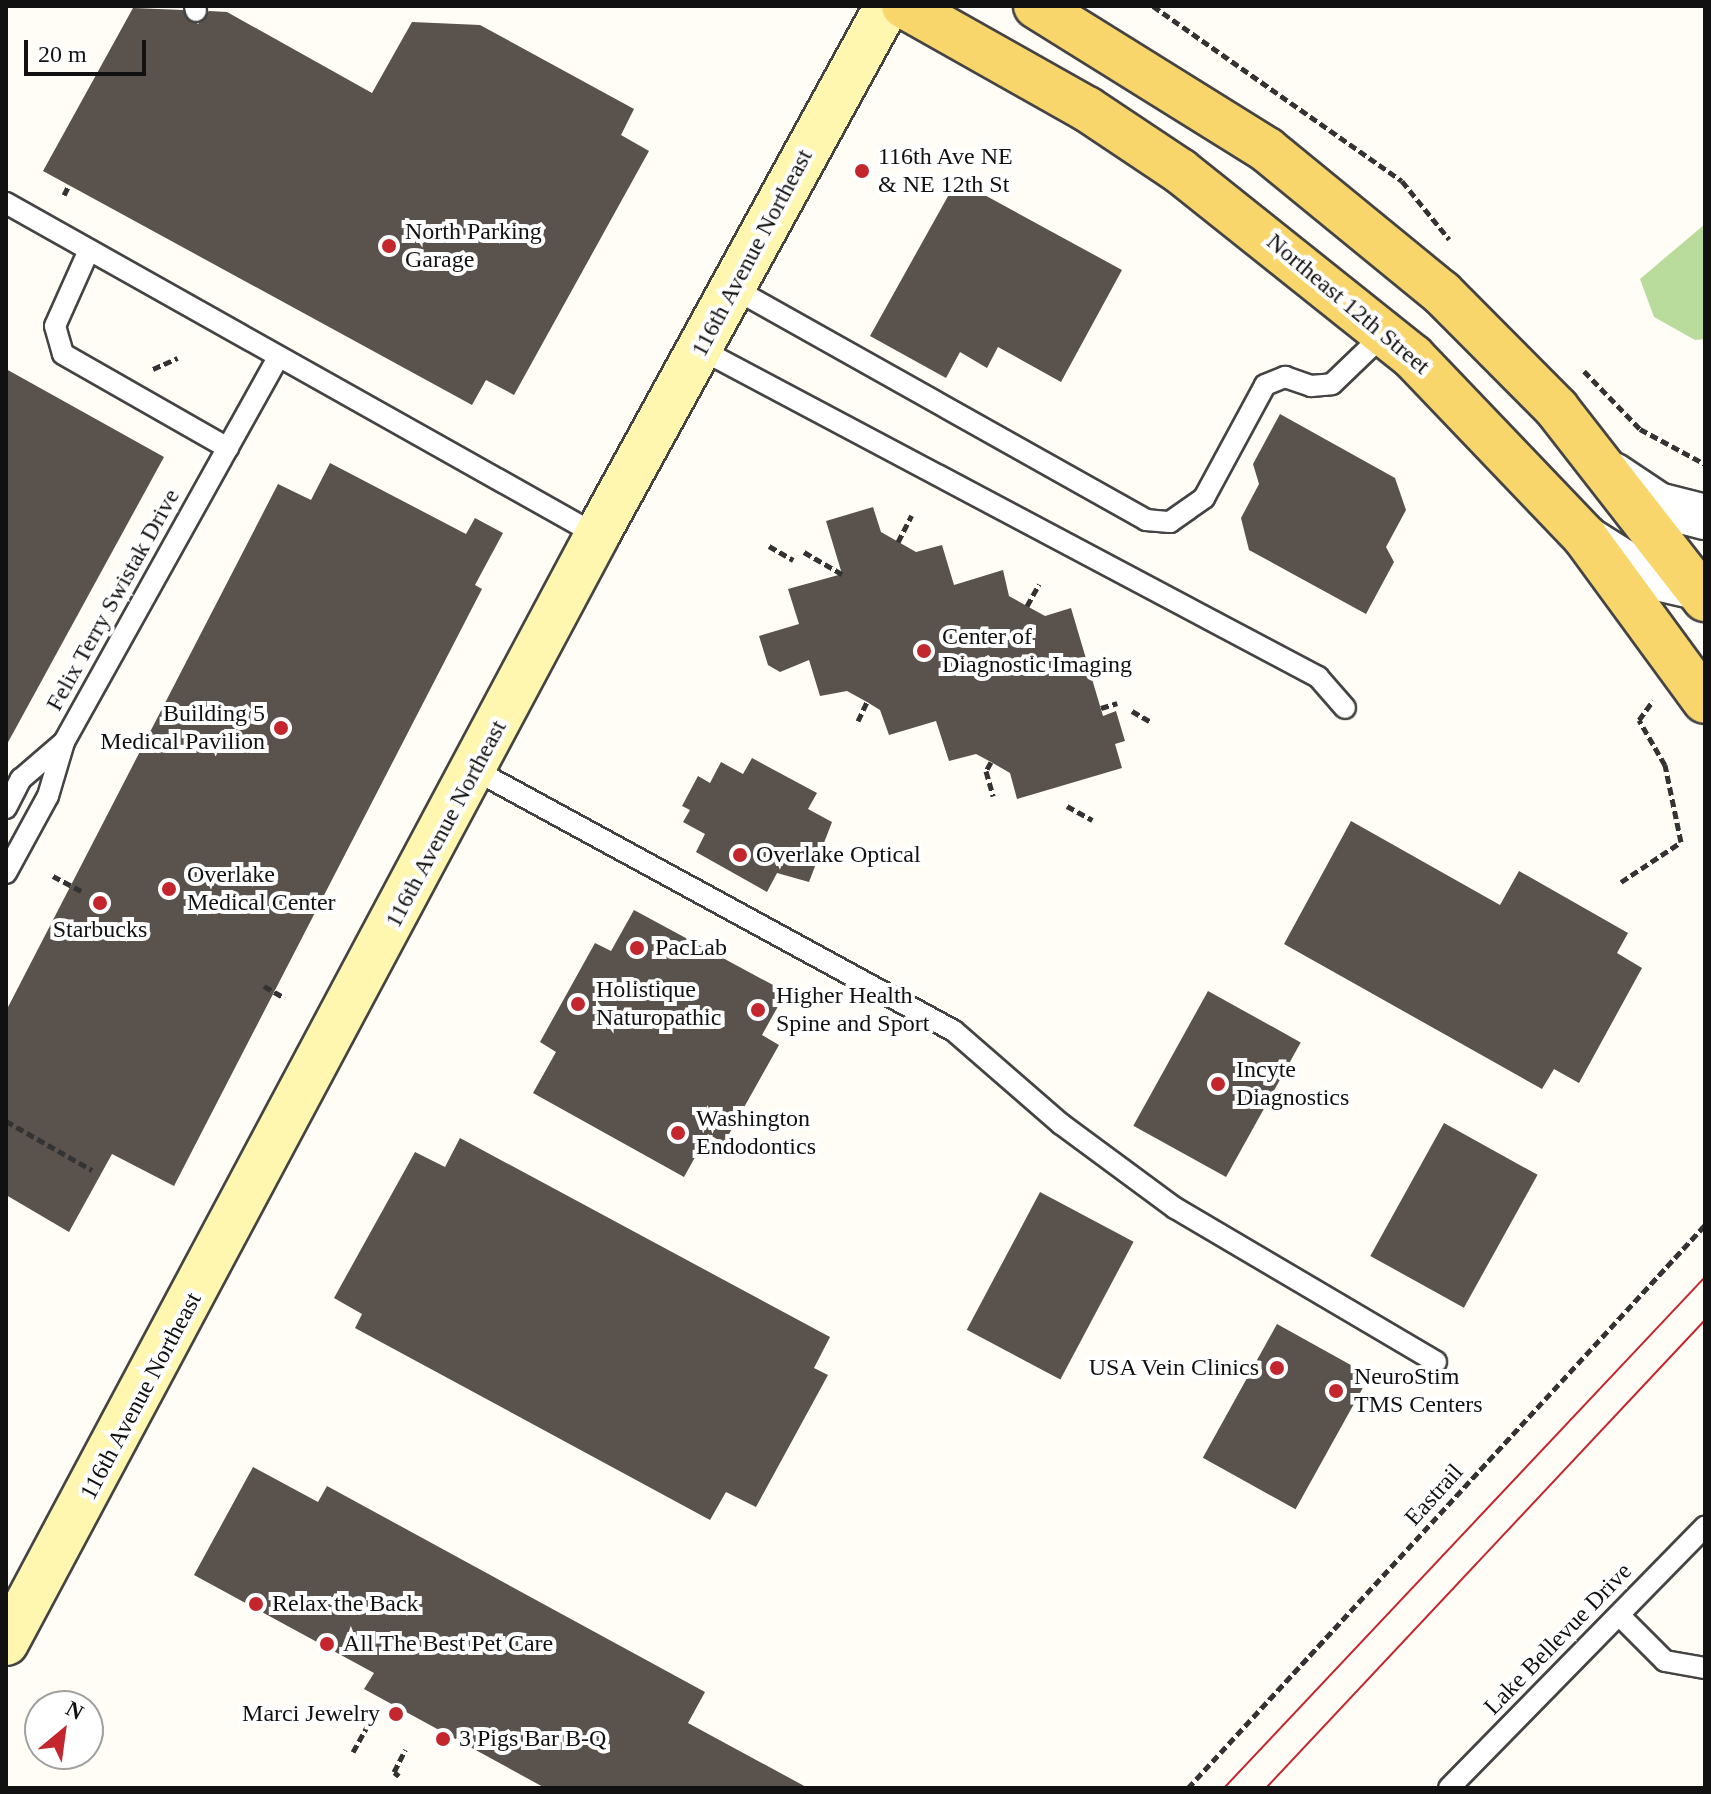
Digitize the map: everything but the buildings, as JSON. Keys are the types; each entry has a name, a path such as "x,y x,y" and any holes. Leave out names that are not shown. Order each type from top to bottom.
{"main road":[{"name":"116th Avenue Northeast","path":"6,1643 475,770 597,535 887,6"},
{"name":"Northeast 12th Street","path":"904,6 1087,109 1180,171 1385,333 1585,537 1705,701"},
{"path":"1036,6 1178,89 1370,229 1495,344 1613,475 1703,593"}],"street":[{"path":"1613,475 1658,505 1705,517"},
{"path":"1585,537 1644,575 1703,593"}],"lane":[{"path":"6,203 597,535"},
{"path":"89,250 55,326 63,354 228,448"},
{"path":"733,288 1146,520 1170,522 1191,513 1204,498 1265,385 1285,377 1311,386 1332,384 1385,333"},
{"path":"700,349 1318,677 1345,708"},
{"name":"Felix Terry Swistak Drive","path":"6,873 48,796 64,742 278,357"},
{"path":"6,808 21,779 64,742"},
{"path":"475,770 954,1031 1061,1124 1175,1208 1436,1362"},
{"name":"Lake Bellevue Drive","path":"1449,1788 1705,1527"},
{"path":"1619,1615 1665,1661 1705,1668"}],"path":[{"path":"1153,6 1402,181 1437,226"},
{"path":"64,195 69,185"},
{"path":"142,374 178,358"},
{"path":"1571,361 1640,429 1705,464"},
{"path":"898,542 912,515"},
{"path":"769,546 793,560"},
{"path":"804,552 842,574"},
{"path":"1027,606 1039,584"},
{"path":"1621,882 1681,842 1665,765 1639,720 1662,687"},
{"path":"858,721 867,702"},
{"path":"1101,708 1117,703"},
{"path":"1132,711 1151,722"},
{"path":"991,762 986,771 993,796"},
{"path":"1067,806 1092,820"},
{"path":"53,876 81,891"},
{"path":"264,986 285,998"},
{"path":"6,1121 92,1170"},
{"name":"Eastrail","path":"1188,1788 1705,1225"},
{"path":"353,1752 367,1727"},
{"path":"399,1776 394,1772 405,1750"}],"green space":[{"path":"1705,224 1705,339 1695,340 1654,317 1640,279"}],"tram line":[{"path":"1224,1788 1705,1277"},
{"path":"1266,1788 1705,1320"}],"place":[{"name":"116th Ave NE & NE 12th St","path":"862,171"},
{"name":"North Parking Garage","path":"389,246"},
{"name":"Center of Diagnostic Imaging","path":"924,651"},
{"name":"Building 5 Medical Pavilion","path":"281,728"},
{"name":"Overlake Optical","path":"740,855"},
{"name":"Overlake Medical Center","path":"169,889"},
{"name":"Starbucks","path":"100,903"},
{"name":"PacLab","path":"637,948"},
{"name":"Holistique Naturopathic","path":"578,1004"},
{"name":"Higher Health Spine and Sport","path":"758,1010"},
{"name":"Incyte Diagnostics","path":"1218,1084"},
{"name":"Washington Endodontics","path":"678,1133"},
{"name":"USA Vein Clinics","path":"1277,1368"},
{"name":"NeuroStim TMS Centers","path":"1336,1391"},
{"name":"Relax the Back","path":"256,1604"},
{"name":"All The Best Pet Care","path":"327,1644"},
{"name":"Marci Jewelry","path":"396,1714"},
{"name":"3 Pigs Bar B-Q","path":"443,1739"}]}
